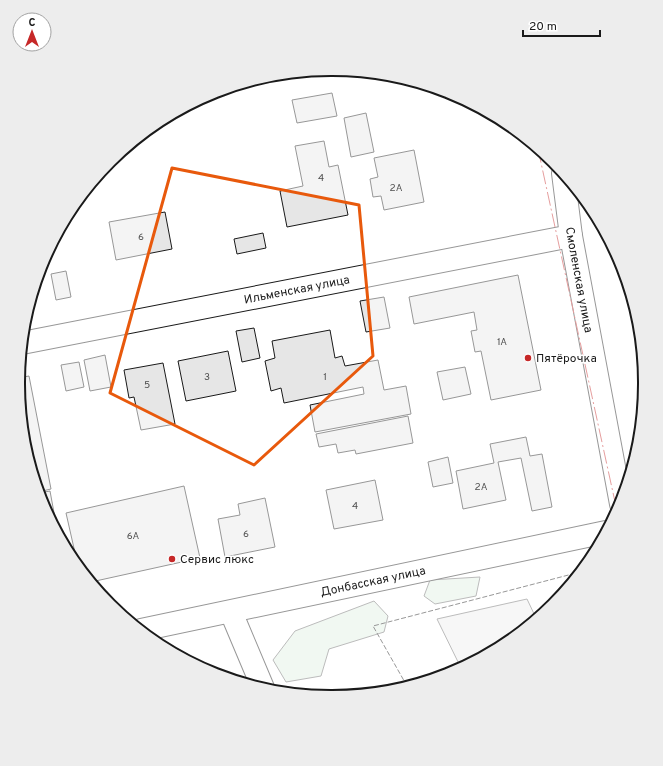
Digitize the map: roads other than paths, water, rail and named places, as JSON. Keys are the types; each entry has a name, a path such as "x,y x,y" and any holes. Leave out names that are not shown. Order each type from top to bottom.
{"street":[{"name":"Смоленская улица","path":"564,184 571,236 619,491"},
{"name":"Ильменская улица","path":"28,342 571,236"},
{"name":"Донбасская улица","path":"148,629 598,534"},
{"path":"231,612 260,681"}],"place":[{"name":"Пятёрочка","path":"528,358"},
{"name":"Сервис люкс","path":"172,559"}]}
